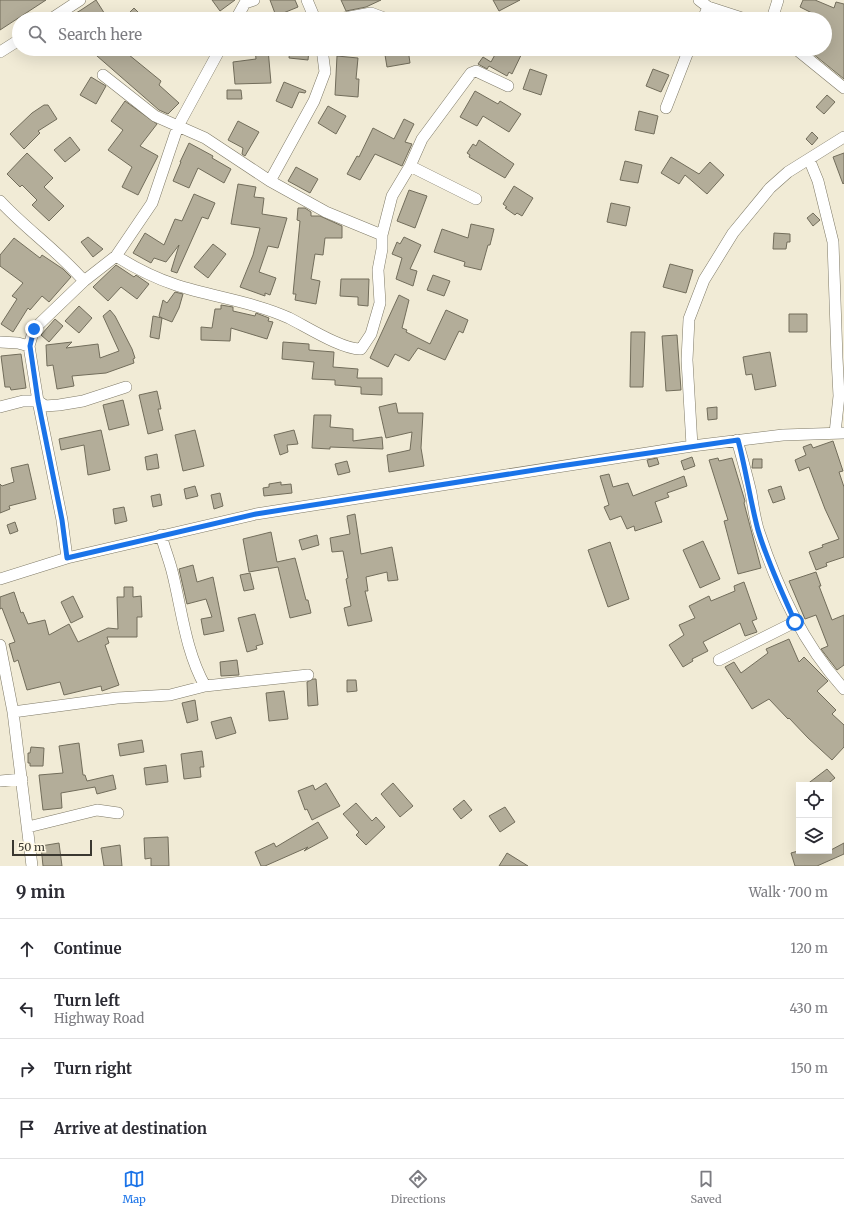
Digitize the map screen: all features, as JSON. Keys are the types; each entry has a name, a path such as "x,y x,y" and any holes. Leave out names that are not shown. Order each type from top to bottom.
{"street":[{"path":"62,12 80,0"},
{"path":"307,0 312,12"},
{"path":"774,12 778,0"},
{"path":"241,12 248,1"},
{"path":"704,3 728,12"},
{"path":"0,52 12,44"},
{"path":"67,558 62,520 38,401 30,346 34,329 84,281 116,256 152,203 178,126 216,56"},
{"path":"270,182 314,101 324,72 323,56"},
{"path":"666,108 686,56"},
{"path":"805,56 844,88"},
{"path":"116,256 135,268 175,285 273,312 289,318 342,345 354,349 361,349 371,334 380,303 378,270 382,249 382,236 392,196 410,166 422,139 467,76 476,71 508,86"},
{"path":"103,75 155,116 205,138 270,182 326,212 382,236"},
{"path":"692,446 687,360 689,319 704,280 733,233 770,188 788,172 844,137"},
{"path":"0,579 67,558 256,514 692,446 783,435 840,433 840,396 836,358 839,243 809,159"},
{"path":"410,166 476,200"},
{"path":"0,201 20,222 74,269 84,281"},
{"path":"0,342 18,343 30,346"},
{"path":"0,407 23,401 38,401 45,406 59,405 83,401 126,387"},
{"path":"738,440 759,531 781,591 795,622 830,674 844,689"},
{"path":"161,535 172,570 188,647 194,666 205,686"},
{"path":"719,660 795,622"},
{"path":"0,645 13,712 32,866"},
{"path":"13,712 117,698 170,695 205,686 308,675"},
{"path":"0,782 22,779"},
{"path":"28,827 97,810 118,813"}],"building":[{"path":"0,0 46,0 28,12 12,12 12,22 0,30"},
{"path":"96,0 104,12 78,12"},
{"path":"212,0 235,0 220,11"},
{"path":"270,0 295,0 298,7 286,12 274,12"},
{"path":"341,0 381,0 366,7 346,11"},
{"path":"493,0 520,0 499,11"},
{"path":"803,0 815,0 834,8 836,2 844,4 844,79 816,56 832,56 832,12 810,12 800,7"},
{"path":"134,8 138,12 130,12"},
{"path":"97,56 130,56 161,81 159,85 179,103 168,114 159,110"},
{"path":"256,56 269,56 271,83 235,84 233,62 256,59"},
{"path":"289,56 308,56 308,60 289,58"},
{"path":"337,56 358,58 356,79 359,79 358,97 335,95"},
{"path":"385,56 409,56 410,63 387,67"},
{"path":"494,56 521,56 512,74 509,72 507,76 489,66 487,69 478,64 483,57 491,62"},
{"path":"530,69 547,75 541,95 523,89"},
{"path":"653,69 669,75 661,92 646,86"},
{"path":"91,77 106,86 96,104 80,95"},
{"path":"284,82 306,91 305,93 299,92 292,108 276,101"},
{"path":"227,90 241,90 242,99 227,99"},
{"path":"475,91 498,104 500,101 521,114 509,132 483,116 477,126 460,117"},
{"path":"827,95 835,102 824,114 816,107"},
{"path":"125,101 157,124 140,146 158,156 138,195 122,187 132,167 108,150 123,130 111,121"},
{"path":"44,105 48,105 57,119 38,131 40,133 24,149 10,134 32,113"},
{"path":"328,106 346,116 336,134 318,123"},
{"path":"639,111 658,116 654,134 635,130"},
{"path":"404,119 414,124 405,142 412,144 402,166 375,154 360,180 347,174 357,156 359,157 373,128 394,139"},
{"path":"238,121 259,132 245,156 242,154 243,148 228,140"},
{"path":"812,132 818,138 812,145 806,139"},
{"path":"70,137 80,150 65,162 54,150"},
{"path":"479,140 514,164 505,178 469,157 470,155 467,153 473,144 476,146"},
{"path":"189,143 213,156 212,158 231,169 224,183 198,168 189,188 173,181"},
{"path":"27,153 53,178 44,187 64,206 49,221 32,205 37,200 22,185 20,187 7,174"},
{"path":"844,153 844,183 843,184 833,157"},
{"path":"671,157 699,174 710,162 724,175 707,194 685,175 679,184 661,173"},
{"path":"625,161 642,165 638,183 620,180"},
{"path":"296,167 318,179 310,193 288,181"},
{"path":"238,184 256,187 254,197 264,198 262,214 287,218 278,248 268,246 259,272 276,278 270,295 265,293 265,296 240,287 253,255 260,228 231,224"},
{"path":"514,186 533,198 522,216 517,213 515,215 505,208 507,207 503,204"},
{"path":"409,190 427,196 415,228 397,221"},
{"path":"194,194 215,203 208,219 202,217 177,273 171,271 179,245 166,262 154,258 151,263 133,253 145,233 164,245 175,219 182,221"},
{"path":"611,203 630,207 626,226 607,222"},
{"path":"298,208 305,208 311,212 311,216 320,216 342,226 342,238 325,238 323,255 315,254 311,279 320,281 316,304 295,300 296,294 293,294 300,221 297,220"},
{"path":"813,213 820,220 813,226 807,218"},
{"path":"471,224 494,229 481,270 464,266 465,262 434,252 442,229 468,238"},
{"path":"774,233 790,234 790,242 787,242 786,249 773,249"},
{"path":"88,237 103,249 93,257 81,242"},
{"path":"404,237 421,245 410,269 417,271 413,286 396,279 402,258 392,254 397,242 400,244"},
{"path":"14,238 40,258 42,255 63,269 71,277 49,302 42,296 30,310 28,308 13,332 1,324 17,299 12,296 23,283 0,266 0,255"},
{"path":"213,244 226,254 208,278 194,267"},
{"path":"670,264 693,270 686,293 663,287"},
{"path":"116,265 134,277 136,275 149,284 137,299 121,287 108,301 93,287"},
{"path":"433,275 450,281 444,296 427,290"},
{"path":"341,279 369,279 368,306 358,305 358,297 340,296"},
{"path":"175,292 183,294 179,308 172,322 159,316 163,300 167,303"},
{"path":"399,295 409,300 402,328 407,330 406,332 430,344 446,310 468,320 463,333 459,331 445,360 418,348 409,361 395,354 388,367 370,358"},
{"path":"221,305 233,307 233,311 255,316 256,313 269,318 268,321 273,322 267,339 231,328 230,341 201,340 201,327 212,328 215,309 221,309"},
{"path":"79,306 92,318 79,333 65,321"},
{"path":"110,310 115,316 132,349 135,358 133,359 134,363 106,373 72,376 74,386 57,389 53,365 47,366 46,345 72,342 66,348 98,344 100,358 119,351 103,316"},
{"path":"789,314 807,314 807,332 789,332"},
{"path":"153,316 162,318 159,339 150,337"},
{"path":"55,319 63,326 49,342 41,335"},
{"path":"631,332 645,332 643,387 630,387"},
{"path":"677,335 681,390 666,391 662,336"},
{"path":"283,342 309,344 309,350 334,352 333,367 358,369 357,378 382,378 382,395 361,394 361,387 335,385 335,380 312,379 314,362 282,359"},
{"path":"770,352 776,386 755,390 752,374 746,375 743,357"},
{"path":"21,354 26,388 11,390 10,387 5,387 1,356"},
{"path":"157,391 161,409 158,409 163,430 148,434 139,395"},
{"path":"123,400 129,425 109,430 103,405"},
{"path":"396,403 398,413 423,413 421,448 424,466 389,472 387,455 410,450 412,432 386,438 379,407"},
{"path":"717,407 717,419 708,420 707,408"},
{"path":"314,415 331,415 330,427 353,429 353,441 382,437 383,449 330,447 330,449 312,448"},
{"path":"101,430 110,470 88,475 84,445 61,450 59,439"},
{"path":"195,430 204,466 183,471 175,435"},
{"path":"294,430 298,444 287,445 288,452 280,455 274,435"},
{"path":"833,441 843,471 839,472 844,487 844,557 826,563 827,566 816,570 809,552 823,547 822,545 839,539 825,509 809,467 799,471 795,460 806,455 803,447 811,444 813,448"},
{"path":"157,454 159,468 147,470 145,457"},
{"path":"692,457 695,466 684,470 681,461"},
{"path":"657,458 659,464 649,467 647,460"},
{"path":"718,458 719,461 732,458 745,501 744,503 761,568 738,574 724,521 728,520 709,460"},
{"path":"753,459 762,459 762,468 752,468"},
{"path":"347,461 350,472 338,475 335,464"},
{"path":"28,464 36,499 9,506 10,509 0,513 0,484 2,486 14,482 11,468"},
{"path":"609,474 613,487 628,483 633,496 684,476 687,486 667,493 669,497 655,502 662,522 635,531 634,526 627,529 621,516 610,520 604,507 609,505 600,476"},
{"path":"281,482 281,485 291,484 292,493 264,496 263,488 269,487 269,484"},
{"path":"195,486 198,496 186,499 184,489"},
{"path":"781,486 785,499 773,503 768,490"},
{"path":"220,493 223,506 214,509 211,495"},
{"path":"160,494 162,505 153,507 151,496"},
{"path":"124,507 127,521 115,524 113,509"},
{"path":"355,514 361,554 392,547 398,580 388,581 387,572 366,577 368,591 365,591 372,621 348,626 344,608 351,606 343,551 332,552 330,538 350,534 347,516"},
{"path":"15,522 18,531 10,534 7,525"},
{"path":"271,532 277,562 295,558 311,613 290,618 278,567 249,572 243,539"},
{"path":"317,535 319,545 302,550 299,540"},
{"path":"703,541 720,579 700,588 683,550"},
{"path":"610,542 629,599 608,607 588,550"},
{"path":"193,565 197,582 213,577 224,631 204,635 201,619 212,617 206,599 187,604 179,569"},
{"path":"816,572 821,586 819,586 832,620 844,615 844,665 837,670 821,649 828,646 816,615 805,619 789,581"},
{"path":"250,573 254,589 244,591 240,575"},
{"path":"744,582 757,619 752,621 757,632 745,636 740,623 703,642 708,651 692,659 693,661 683,667 669,645 684,635 679,625 695,618 689,606 709,596 711,601 735,591 734,586"},
{"path":"124,587 133,587 133,597 141,596 142,617 137,617 137,637 107,637 109,643 105,645 119,685 102,691 101,686 64,695 60,682 27,690 18,660 14,662 9,644 15,642 2,608 0,609 0,597 14,592 21,613 23,612 28,624 45,620 49,635 69,624 78,642 108,628 118,629 117,597 124,597"},
{"path":"73,596 83,617 71,623 61,602"},
{"path":"255,614 263,644 256,646 257,649 247,652 238,618"},
{"path":"789,639 799,662 804,657 828,681 817,691 836,710 832,714 844,725 844,747 832,760 769,699 752,709 725,667 734,662 741,673 768,653 766,649"},
{"path":"237,660 239,675 221,676 220,662"},
{"path":"316,679 318,705 308,706 307,682"},
{"path":"347,680 356,680 357,691 347,692"},
{"path":"284,691 288,719 269,721 266,693"},
{"path":"195,700 198,720 187,723 182,703"},
{"path":"231,717 236,733 216,739 211,722"},
{"path":"142,740 144,752 120,756 118,744"},
{"path":"79,743 83,775 85,775 87,781 113,775 116,789 97,794 95,787 61,793 62,808 43,810 39,775 63,773 59,746"},
{"path":"31,747 44,748 43,766 30,766 30,763 28,763 28,753 30,753"},
{"path":"202,751 204,767 200,767 201,777 184,779 181,754"},
{"path":"166,765 168,782 146,785 144,768"},
{"path":"827,769 835,778 830,782 810,782"},
{"path":"326,783 340,806 312,820 307,809 305,810 298,791 313,785 315,790"},
{"path":"393,783 413,806 400,817 381,794"},
{"path":"464,800 472,810 461,819 453,809"},
{"path":"356,803 372,821 376,817 385,827 366,845 356,835 359,832 343,814"},
{"path":"505,807 515,822 500,832 489,816"},
{"path":"318,822 328,838 304,851 308,847 265,866 261,866 255,852 274,843 276,847"},
{"path":"168,837 169,866 151,866 151,858 145,859 144,838"},
{"path":"59,843 62,866 43,866 41,846"},
{"path":"844,843 844,854 817,866 795,866 791,853 796,852 796,854 832,854 832,849"},
{"path":"120,845 122,866 104,866 101,848"},
{"path":"507,853 528,866 499,866"}],"route":[{"path":"34,329 30,346 38,401 62,520 67,558 256,514 560,466 738,440 759,531 781,591 795,622"}]}
